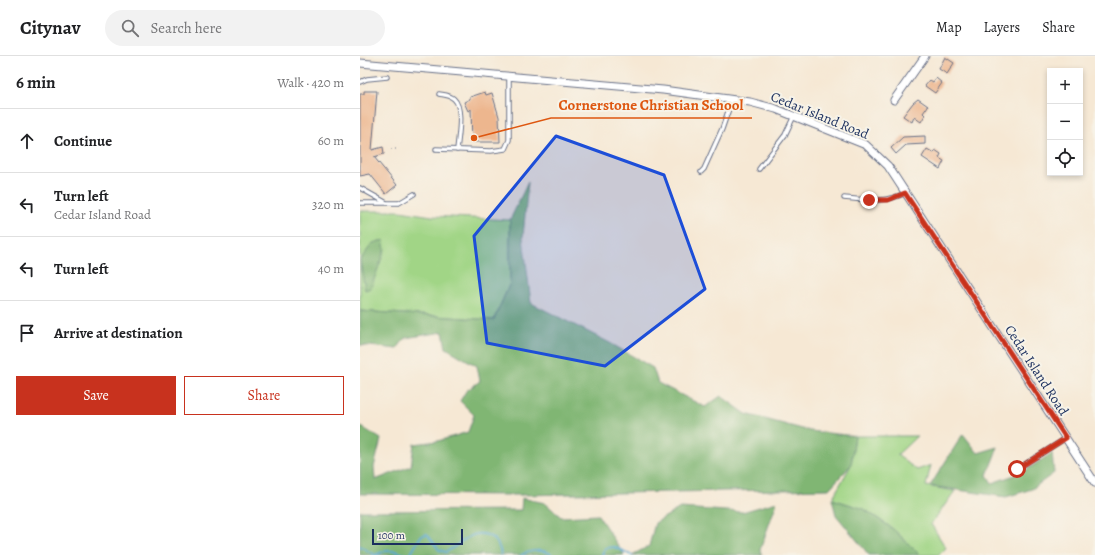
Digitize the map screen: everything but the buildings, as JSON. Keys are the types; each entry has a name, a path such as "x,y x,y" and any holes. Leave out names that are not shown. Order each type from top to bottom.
{"street":[{"path":"894,100 925,56"},
{"name":"Cedar Island Road","path":"360,63 663,90 732,99 776,109 866,145 888,166 1095,483"}],"lane":[{"path":"436,149 491,151 505,149 509,140 509,76"},
{"path":"360,82 367,79 387,77"},
{"path":"439,94 448,96 455,100 459,110 460,129 457,150"},
{"path":"701,172 704,169 722,129 732,99"},
{"path":"759,169 785,136 794,116"},
{"path":"360,188 387,203"},
{"path":"844,198 888,200 905,193"},
{"path":"360,203 399,203 414,194"},
{"path":"1017,469 1066,438"}],"path":[{"path":"391,149 396,149"}],"highlighted area":[{"path":"556,136 664,175 705,289 605,366 487,343 474,236"}],"green space":[{"path":"528,182 523,237 531,303 610,343 653,368 658,383 705,407 721,396 746,414 810,431 855,436 851,465 829,489 520,495 360,494 360,426 381,439 374,467 375,480 411,466 414,444 438,441 468,432 474,415 460,401 466,391 480,381 477,366 446,348 443,332 405,338 397,349 360,345 360,311 494,320 510,283 510,220"},
{"path":"360,211 400,211 432,216 510,220 510,283 494,320 360,311"},
{"path":"383,240 385,249 371,288 365,290 360,260 373,243"},
{"path":"963,434 978,453 998,447 987,475 992,483 1023,472 1052,453 1054,473 1032,489 1006,497 930,486"},
{"path":"855,436 917,436 897,455 917,470 931,465 926,486 955,491 931,524 946,548 939,555 920,555 893,529 864,509 832,499 851,465"},
{"path":"522,498 545,503 561,517 598,515 624,555 360,555 360,511 521,510"},
{"path":"832,499 864,509 893,529 920,555 869,555 836,515"},
{"path":"777,502 760,550 762,555 632,555 649,546 655,523 680,508 742,512"}],"waterway":[{"path":"410,555 421,536 427,534 439,550 446,552 473,535 485,534 497,542 501,555"},
{"path":"360,546 375,555 385,551 395,551 407,555"},
{"path":"602,555 605,548 614,547 632,555"},
{"path":"521,555 537,551 553,555"}],"place":[{"name":"Cornerstone Christian School","path":"474,138"}],"route":[{"path":"869,200 888,200 905,193 1066,438 1017,469"}]}
